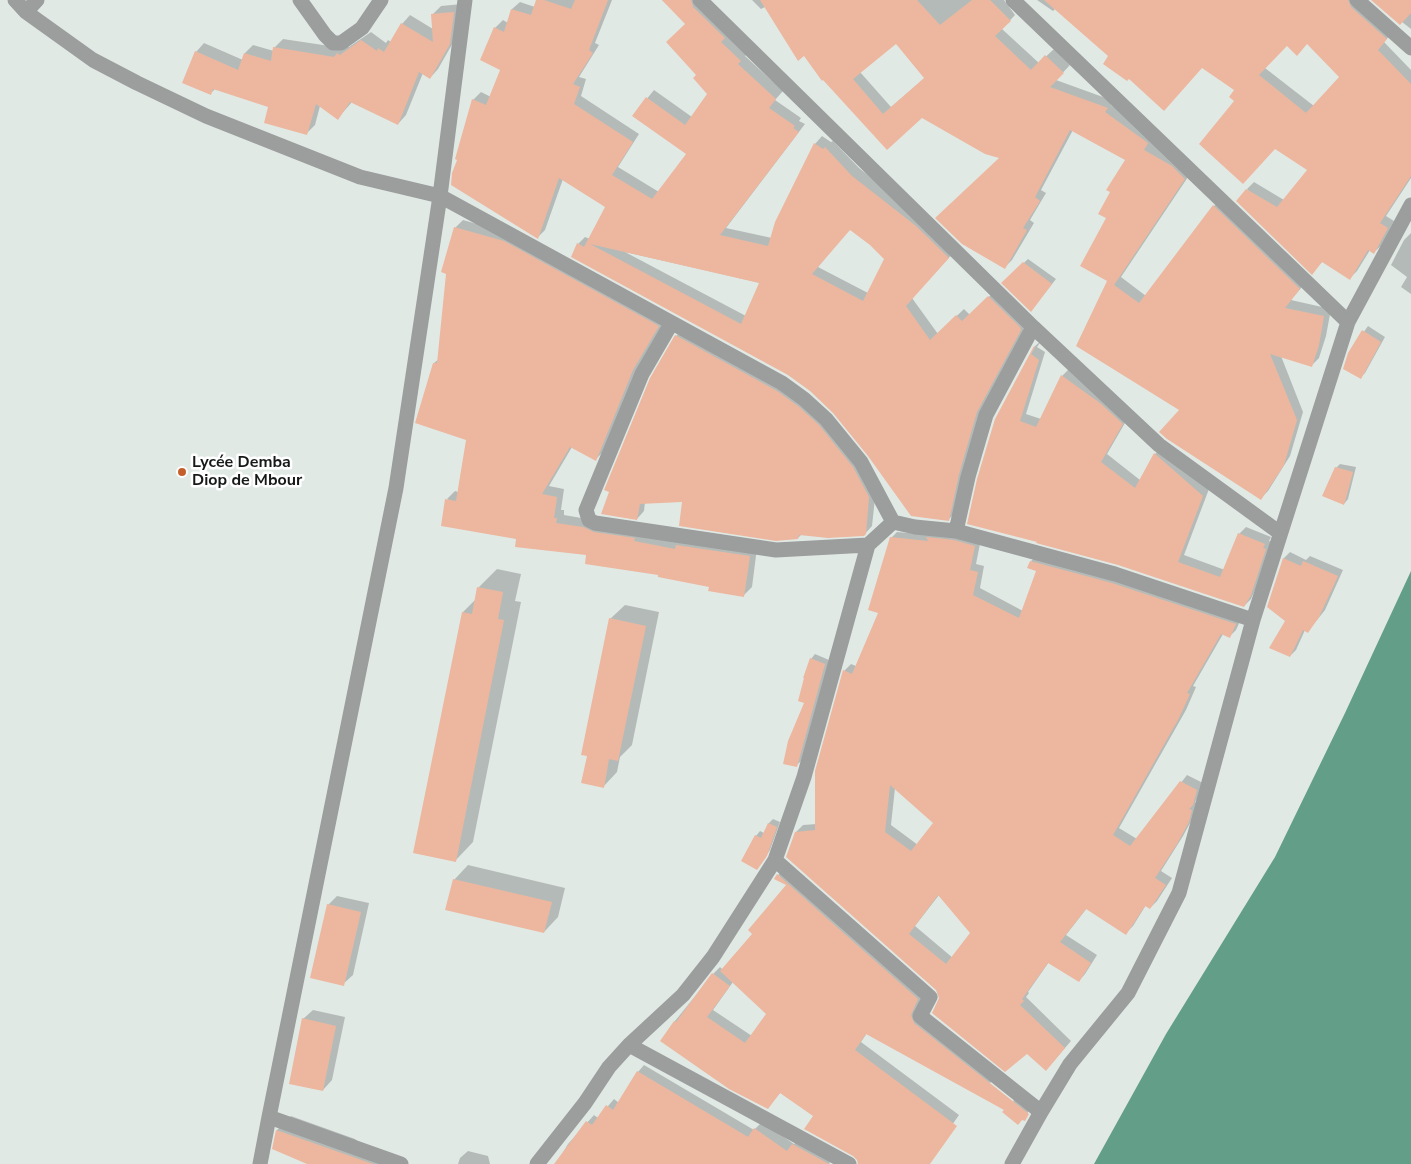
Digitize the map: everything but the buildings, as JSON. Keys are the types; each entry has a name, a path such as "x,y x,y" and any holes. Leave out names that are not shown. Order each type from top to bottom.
{"street":[{"path":"15,0 26,12 93,60 206,116 360,178 440,196 782,383 804,399 826,419 861,462 893,522 915,527 956,531 1115,574 1253,620"},
{"path":"26,12 36,0"},
{"path":"300,0 325,35 333,43 341,43 362,28 381,0"},
{"path":"260,1164 396,488 440,196 465,0"},
{"path":"700,0 1033,327 1159,445 1280,533"},
{"path":"1013,0 1348,322"},
{"path":"1356,0 1411,48"},
{"path":"1012,1164 1070,1064 1128,993 1179,893 1253,620 1348,322 1411,205"},
{"path":"671,324 642,374 586,510 589,520 605,526 776,550 868,545"},
{"path":"956,531 968,477 986,415 1033,327"},
{"path":"537,1164 585,1103 609,1067 682,995 713,957 775,860 804,777 868,545 893,522"},
{"path":"775,860 930,997 920,1016 1041,1112"},
{"path":"629,1046 849,1164"},
{"path":"269,1117 401,1164"}],"shaded area":[{"path":"1411,571 1411,1164 1094,1164 1166,1034 1275,857"}],"place":[{"name":"Lycée Demba Diop de Mbour","path":"182,472"}]}
